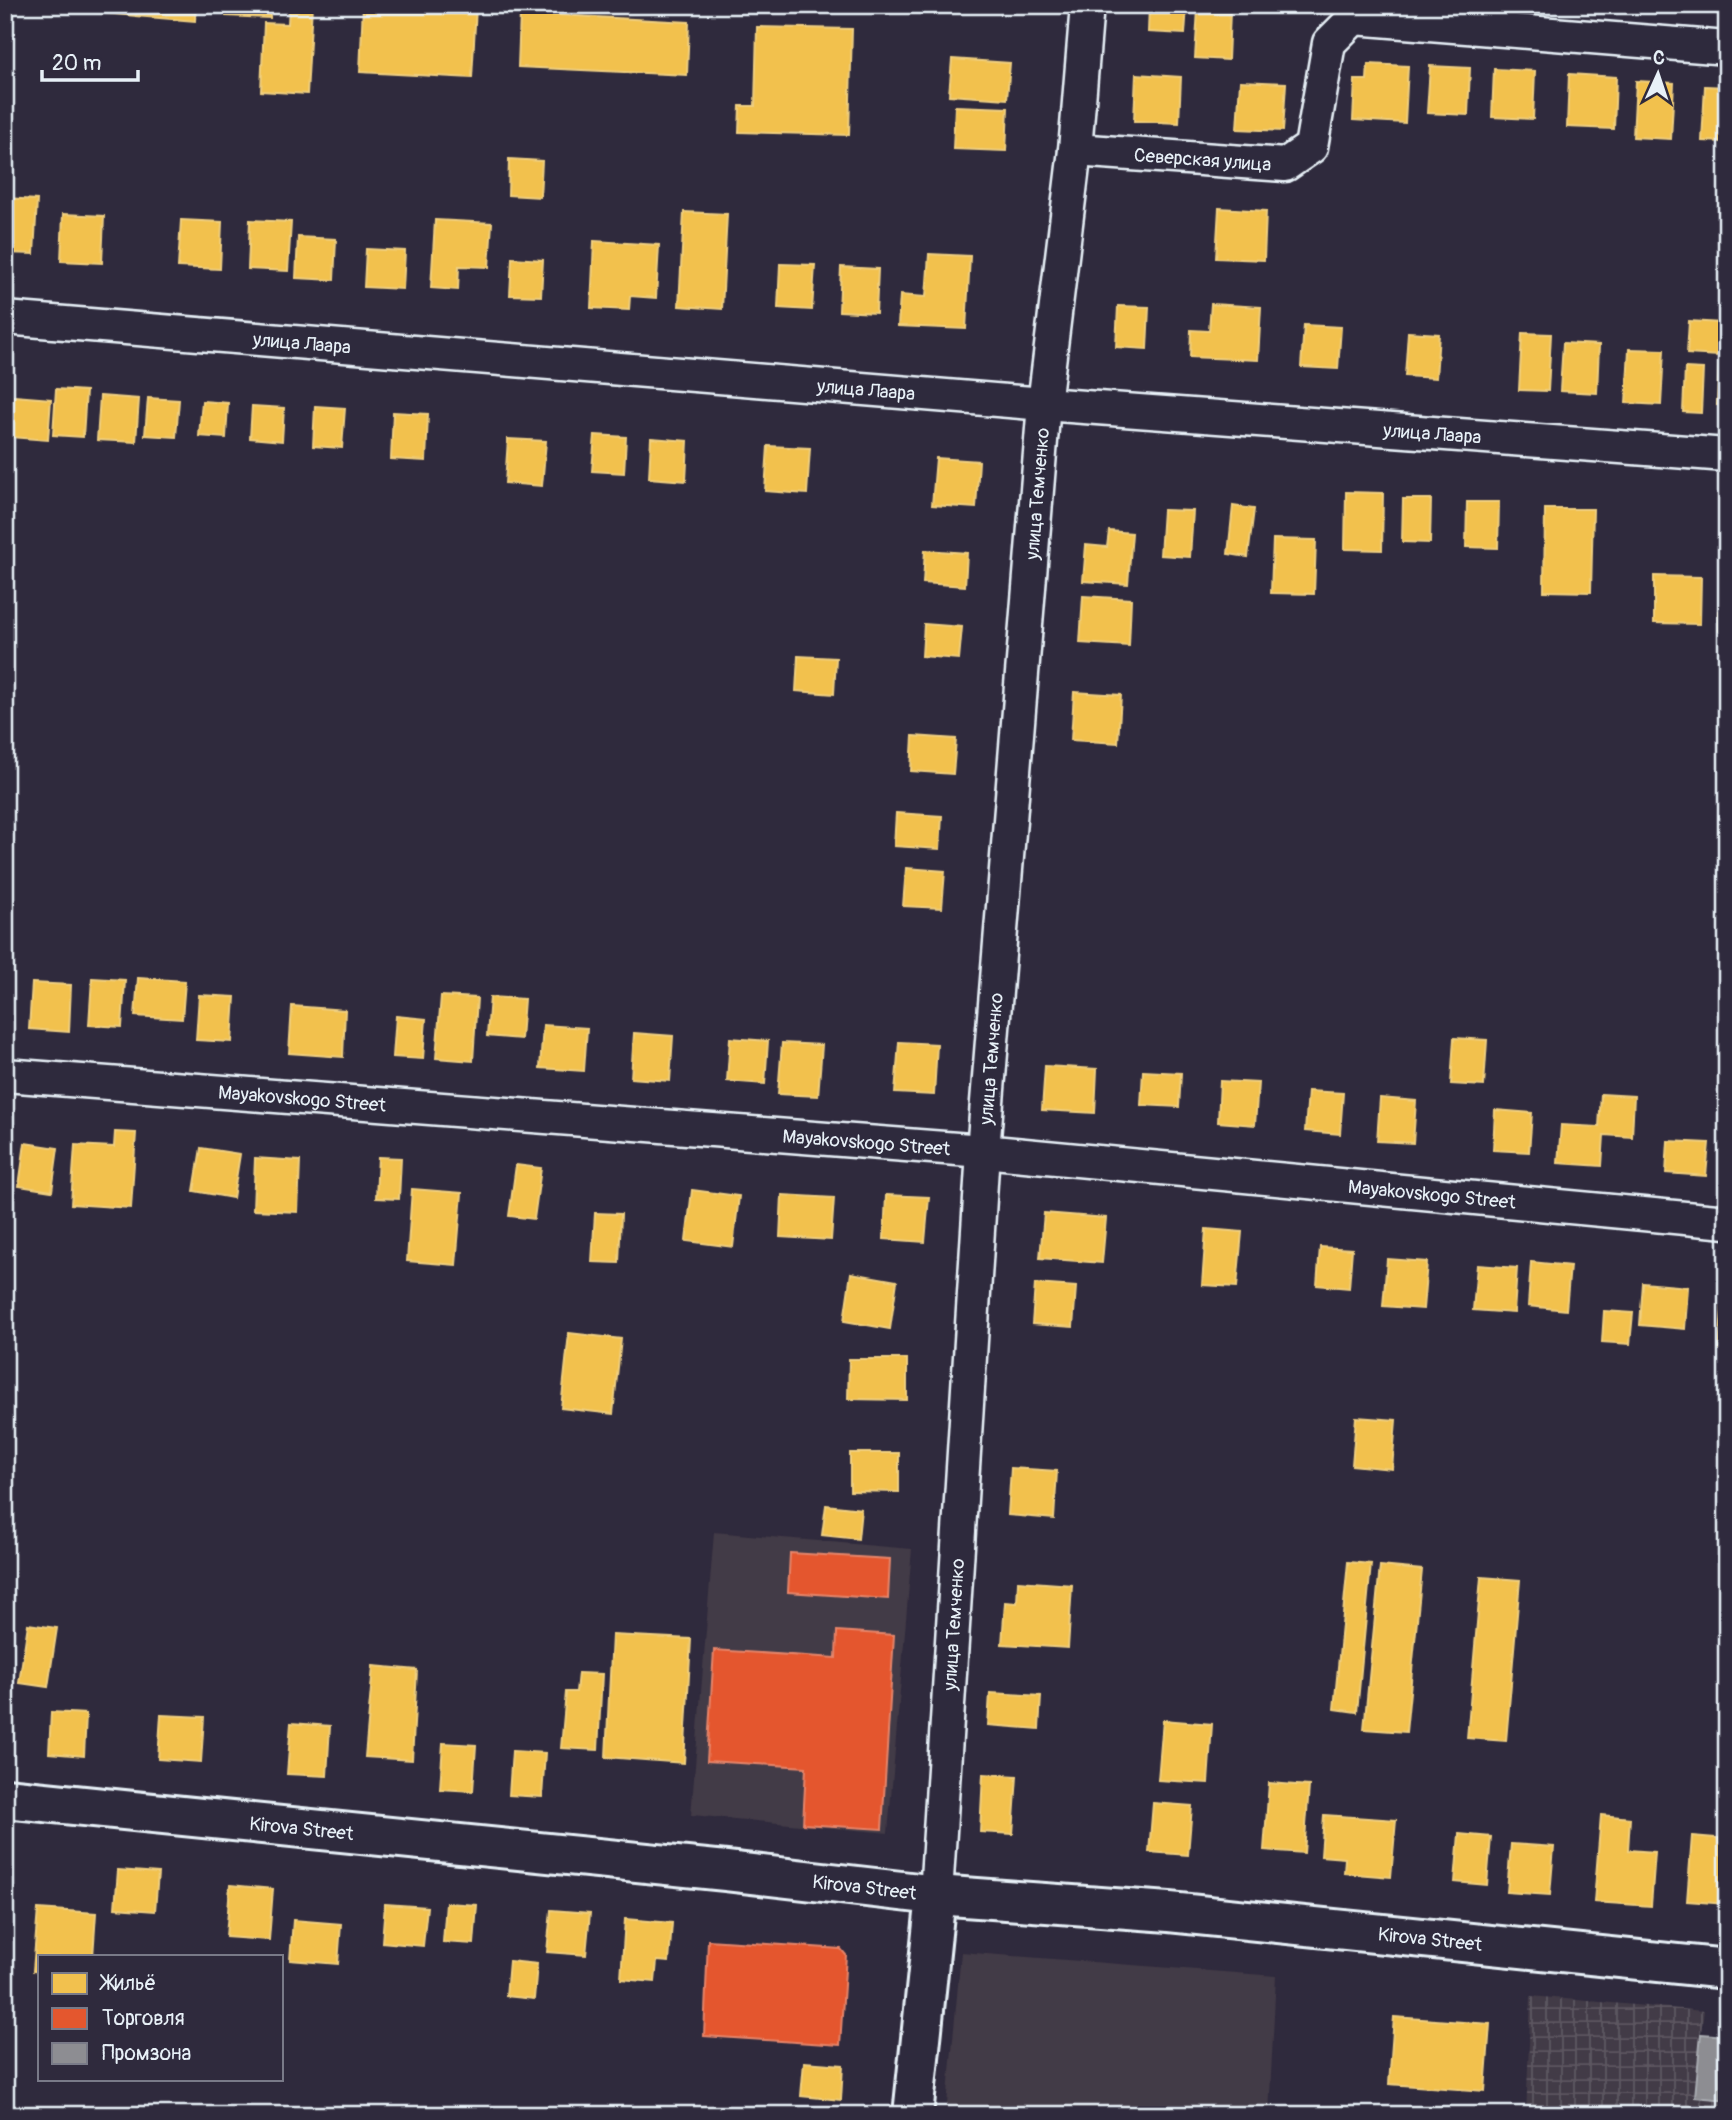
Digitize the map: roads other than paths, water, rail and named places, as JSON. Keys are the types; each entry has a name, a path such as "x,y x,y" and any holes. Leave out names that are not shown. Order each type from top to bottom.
{"main road":[{"name":"Kirova Street","path":"5,1797 936,1895 1169,1912 1727,1969"},
{"name":"улица Темченко","path":"913,2115 936,1895"}],"street":[{"name":"улица Темченко","path":"936,1895 983,1151 1044,404 1075,150 1087,5"},
{"name":"Северская улица","path":"1075,150 1286,165 1311,148 1329,43 1354,18 1727,48"},
{"name":"улица Лаара","path":"5,318 1044,404 1727,454"},
{"name":"Mayakovskogo Street","path":"5,1075 983,1151 1727,1222"}]}
